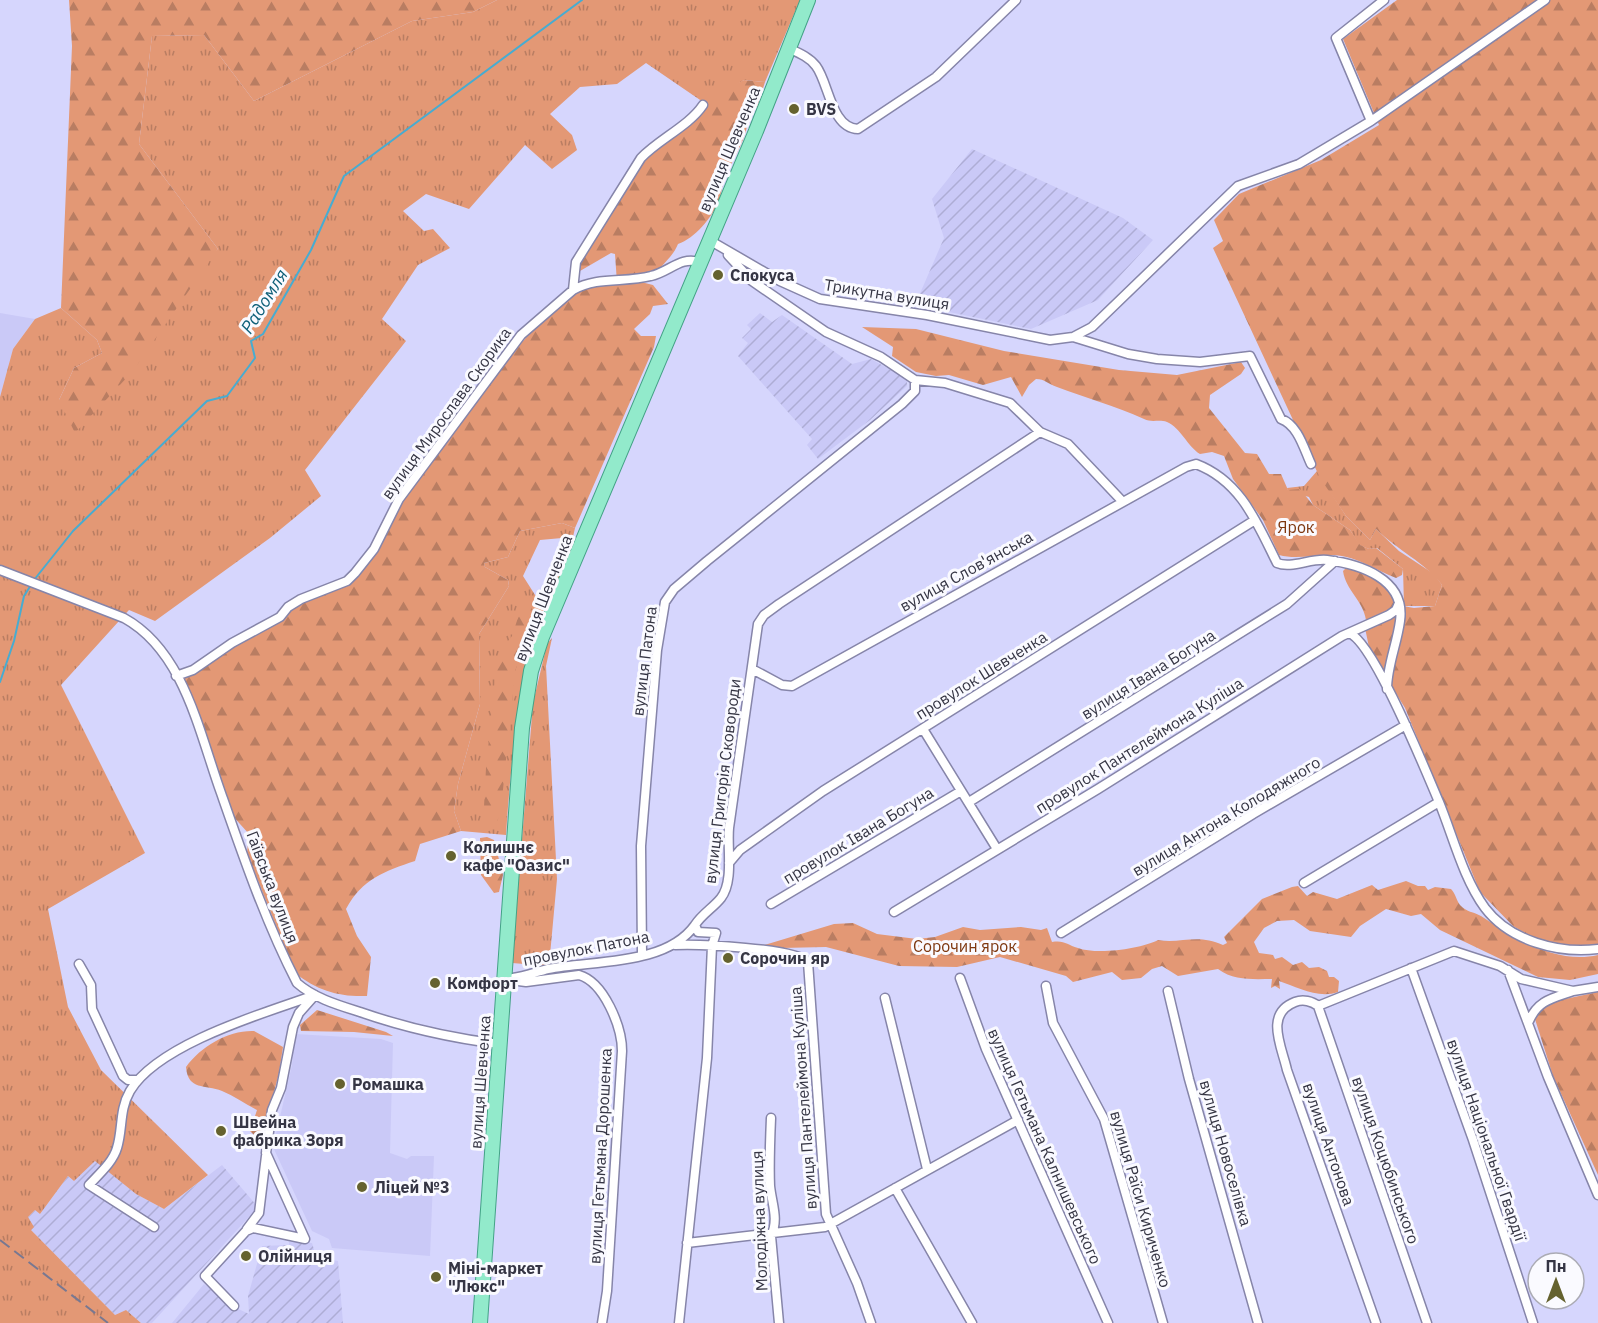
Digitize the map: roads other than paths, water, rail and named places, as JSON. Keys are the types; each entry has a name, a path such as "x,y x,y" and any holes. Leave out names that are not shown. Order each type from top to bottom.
{"main road":[{"name":"вулиця Шевченка","path":"480,1323 522,728 531,671 542,637 808,0"}],"street":[{"path":"788,48 807,57 817,67 838,114 849,126 858,129 936,77 1016,0"},
{"path":"1371,121 1336,38 1384,0"},
{"name":"Трикутна вулиця","path":"709,240 780,281 813,297 927,315 1036,338 1058,340 1073,337 1092,327 1238,186 1299,164 1371,121 1545,0"},
{"path":"573,290 576,262 641,158 655,144 697,113 703,105"},
{"path":"709,240 752,281 826,332 881,357 915,380 945,383 1003,399 1022,412 1040,432 1068,444 1122,501"},
{"name":"вулиця Мирослава Скорика","path":"176,676 193,670 232,643 280,617 288,607 301,599 347,581 374,549 399,499 521,335 573,290 590,282 652,276 684,260 699,262"},
{"name":"Трикутна вулиця","path":"1073,337 1128,354 1156,359 1200,362 1250,356 1281,419 1290,422 1311,464"},
{"name":"вулиця Патона","path":"642,954 641,846 659,633 668,597 775,504 902,404 915,391 915,380"},
{"name":"вулиця Григорія Сковороди","path":"695,925 722,896 729,864 729,828 757,627 766,613 1040,432"},
{"name":"вулиця Слов'янська","path":"752,669 782,685 792,686 1122,501 1196,464 1229,484 1243,499 1255,520"},
{"path":"1255,520 1280,564 1335,561 1368,570 1384,579 1394,590 1399,603 1400,620 1387,689"},
{"name":"провулок Шевченка","path":"729,864 740,850 823,791 1255,520"},
{"name":"вулиця Івана Богуна","path":"969,802 1287,604 1335,561"},
{"name":"Гаївська вулиця","path":"0,570 124,618 153,639 176,676 193,710 221,793 288,966 297,983 315,995 342,1006 425,1033 499,1044"},
{"name":"провулок Пантелеймона Куліша","path":"894,912 1349,633 1389,615 1396,610 1399,603"},
{"path":"1349,633 1364,644 1406,725 1485,908 1494,918 1519,934 1547,947 1598,949"},
{"name":"вулиця Антона Колодяжного","path":"1061,933 1253,814 1406,725"},
{"path":"923,729 997,849"},
{"name":"провулок Івана Богуна","path":"771,904 960,791"},
{"path":"1304,883 1439,802"},
{"path":"695,925 698,932 716,933 728,942 750,949"},
{"name":"провулок Патона","path":"675,945 695,925"},
{"path":"679,1323 706,1066 712,946 716,933"},
{"name":"провулок Патона","path":"504,970 550,969 606,963 675,945 712,946"},
{"name":"вулиця Пантелеймона Куліша","path":"712,946 798,955 808,962 821,1176 829,1223 857,1283 871,1323"},
{"path":"1318,1006 1454,951 1508,970 1521,979 1573,991"},
{"path":"79,964 91,985 92,1010 123,1076 128,1080 137,1080"},
{"name":"вулиця Національної Гвардії","path":"1411,968 1473,1140 1533,1323"},
{"name":"вулиця Гетьмана Дорошенка","path":"504,970 526,982 579,975 586,977 598,990 619,1026 622,1042 620,1087 606,1299 602,1323"},
{"path":"1508,970 1529,1020 1548,1077 1598,1195"},
{"name":"вулиця Гетьмана Калнишевського","path":"960,978 973,1018 1108,1323"},
{"name":"вулиця Раїси Кириченко","path":"1046,986 1053,1023 1104,1119 1163,1323"},
{"path":"1529,1020 1535,1008 1545,1000 1573,991 1598,987"},
{"name":"вулиця Новоселівка","path":"1168,991 1189,1079 1258,1323"},
{"path":"154,1227 89,1185 112,1158 117,1147 124,1104 137,1080 188,1044 315,995"},
{"path":"234,1305 206,1276 259,1213 272,1110 280,1088 293,1027 299,1013 315,995"},
{"path":"885,998 927,1169"},
{"name":"вулиця Антонова","path":"1318,1006 1301,1000 1290,1005 1280,1016 1277,1033 1287,1070 1376,1323"},
{"name":"вулиця Коцюбинського","path":"1318,1006 1427,1323"},
{"name":"Молодіжна вулиця","path":"771,1118 770,1171 776,1213 775,1231 771,1236 779,1323"},
{"path":"687,1243 825,1227 1018,1120"},
{"path":"246,1231 253,1228 305,1239 266,1153"},
{"path":"895,1188 972,1323"}],"waterway":[{"name":"Радомля","path":"34,580 73,531 207,401 227,396 255,358 251,341 263,334 311,250 344,176 582,0"},
{"name":"Радомля","path":"0,682 14,641 24,596 31,585"}],"railway":[{"path":"0,1240 108,1323"}],"place":[{"name":"BVS","path":"794,109"},
{"name":"Спокуса","path":"718,275"},
{"name":"Колишнє кафе \"Оазис\"","path":"451,856"},
{"name":"Сорочин яр","path":"728,958"},
{"name":"Комфорт","path":"435,983"},
{"name":"Ромашка","path":"340,1084"},
{"name":"Швейна фабрика Зоря","path":"221,1131"},
{"name":"Ліцей №3","path":"362,1187"},
{"name":"Олійниця","path":"246,1256"},
{"name":"Міні-маркет \"Люкс\"","path":"436,1277"}],"park label":[{"name":"Ярок","path":"1296,527"},
{"name":"Сорочин ярок","path":"965,946"}]}
